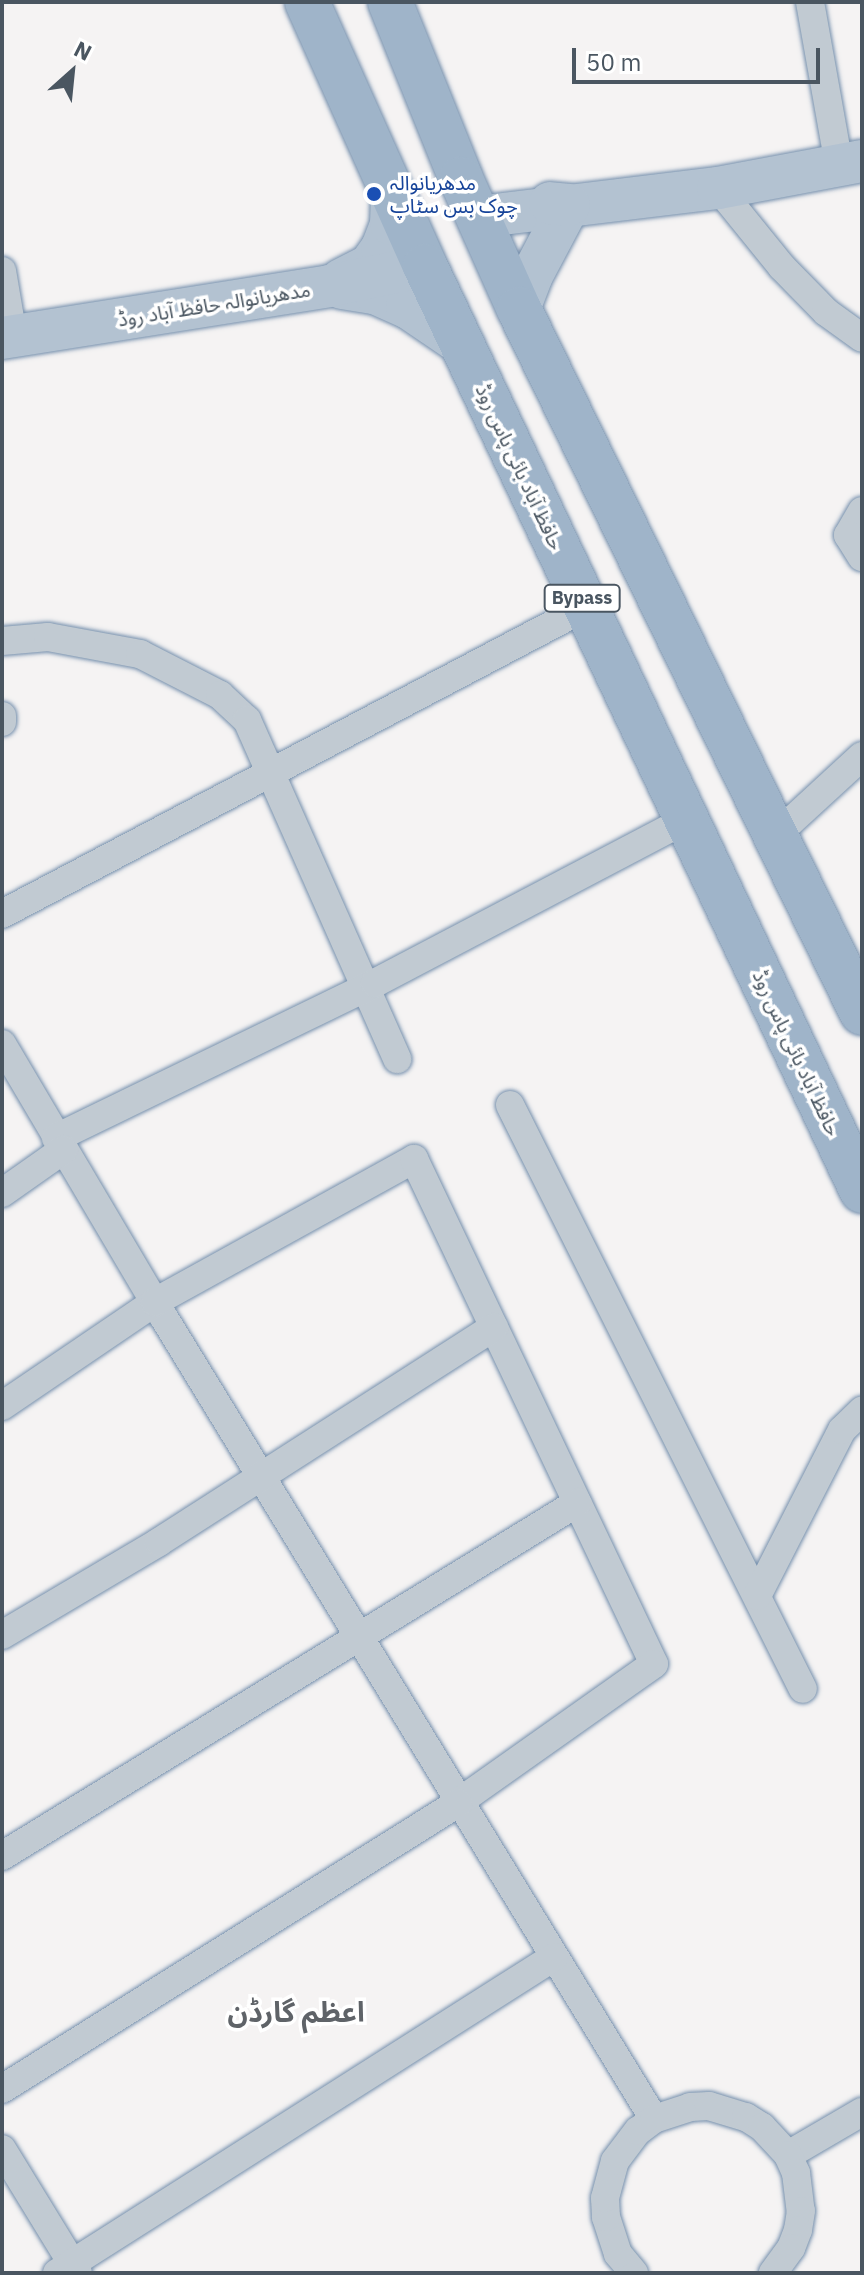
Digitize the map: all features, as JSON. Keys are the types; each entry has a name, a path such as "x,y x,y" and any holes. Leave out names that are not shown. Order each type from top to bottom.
{"highway":[{"name":"حافظ آباد بائی پاس روڈ","path":"307,2 425,266 862,1191"},
{"name":"Bypass","path":"390,2 461,179 519,309 862,1013"}],"main road":[{"path":"478,217 718,188 850,163"},
{"path":"461,179 526,201 569,205"},
{"path":"329,286 370,265 382,248 391,224 392,191"},
{"path":"519,309 531,277 569,205"},
{"name":"مدھریانوالہ حافظ آباد روڈ","path":"7,337 329,286 425,266"},
{"path":"329,286 375,293 407,307 463,345"}],"street":[{"path":"810,2 850,163"},
{"path":"718,188 782,267 826,312 862,338"},
{"path":"2,271 7,337"},
{"path":"862,511 848,535 862,557"},
{"path":"2,914 586,607"},
{"path":"2,641 48,637 100,644 140,654 220,695 247,720 397,1059"},
{"path":"775,836 862,756"},
{"path":"2,1193 59,1144 687,819"},
{"path":"2,1044 59,1144 458,1803 654,2119"},
{"path":"510,1105 803,1689"},
{"path":"2,1406 155,1302 414,1159 654,1664 458,1803 2,2089"},
{"path":"2,1635 262,1477 494,1327"},
{"path":"757,1596 842,1430 862,1411"},
{"path":"2,1856 358,1634 577,1503"},
{"path":"2,2149 69,2270 554,1957"},
{"path":"622,2269 606,2217 608,2179 625,2145 654,2119 690,2107 728,2110 762,2127 788,2155 798,2182 801,2211 791,2248 773,2273"},
{"path":"788,2155 862,2112"}],"place":[{"name":"مدھریانوالہ چوک بس سٹاپ","path":"374,194"}],"district":[{"name":"اعظم گارڈن","path":"296,2012"}]}
